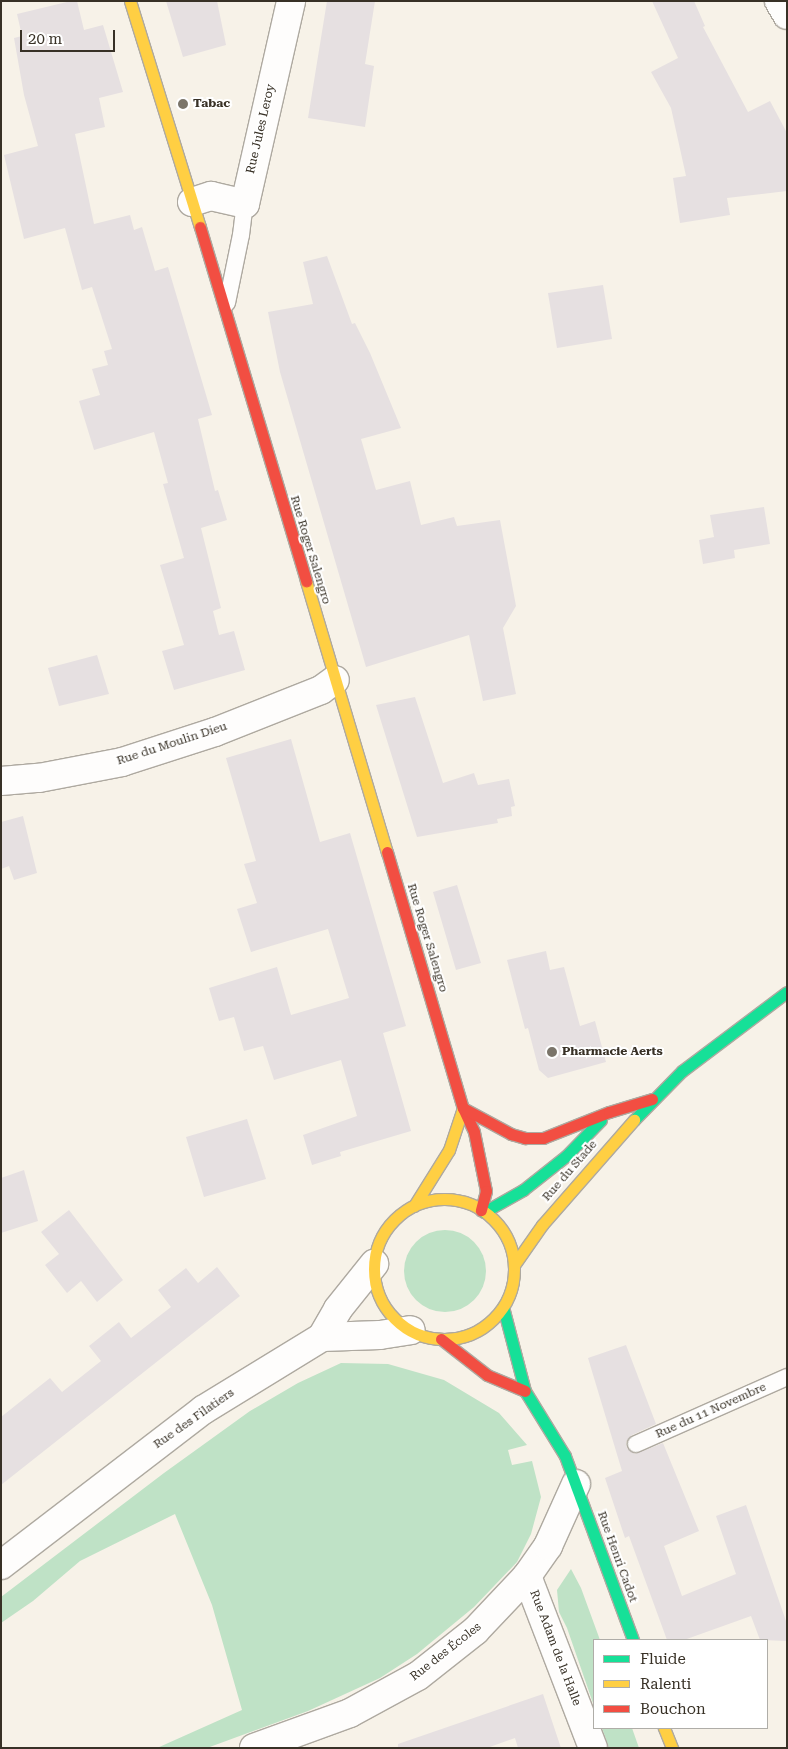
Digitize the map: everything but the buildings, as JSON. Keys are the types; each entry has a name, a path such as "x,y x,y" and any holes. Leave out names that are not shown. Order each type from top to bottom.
{"main road":[{"name":"Rue Roger Salengro","path":"130,1 226,310 334,680 463,1108 474,1132 486,1191 483,1211"},
{"name":"Rue du Stade","path":"514,1265 542,1225 652,1099 682,1071 787,992"},
{"name":"Rue du Stade","path":"463,1108 511,1134 525,1138 542,1138 609,1112 652,1099"},
{"path":"414,1206 449,1150 463,1108"},
{"name":"Rue du Stade","path":"483,1211 524,1190 566,1156 609,1112"},
{"path":"448,1199 466,1203 483,1211 505,1235 514,1265 513,1280 503,1308 491,1322 459,1338 441,1339 411,1330 400,1323 383,1303 377,1291 374,1264 382,1236 390,1223 414,1206 431,1200 448,1199"},
{"name":"Rue Henri Cadot","path":"503,1308 525,1391 565,1456 633,1639"},
{"path":"441,1339 487,1375 525,1391"},
{"path":"664,1729 672,1748"}],"street":[{"name":"Rue Jules Leroy","path":"245,204 291,1"},
{"path":"779,1 787,15"},
{"path":"192,202 211,196 245,204"},
{"name":"Rue du Moulin Dieu","path":"1,781 39,778 122,762 215,732 321,690 334,680"},
{"name":"Rue des Filatiers","path":"1,1565 203,1410 322,1337 338,1309 374,1264"},
{"path":"322,1337 380,1335 411,1330"},
{"name":"Rue des Écoles","path":"254,1748 350,1713 418,1676 475,1631 527,1576 548,1546 576,1484"},
{"name":"Rue Adam de la Halle","path":"527,1576 594,1748"}],"lane":[{"path":"226,310 241,235 245,204"},
{"name":"Rue du 11 Novembre","path":"636,1444 787,1377"}],"green space":[{"path":"437,1230 453,1230 468,1237 479,1248 486,1263 483,1287 474,1300 453,1312 437,1312 422,1305 411,1294 404,1279 404,1263 411,1248 422,1237"},
{"path":"341,1363 388,1364 444,1380 499,1413 527,1445 508,1450 512,1465 532,1461 541,1497 531,1534 517,1562 474,1607 417,1654 380,1678 308,1711 207,1748 157,1748 242,1710 212,1605 175,1514 80,1561 33,1601 1,1623 1,1597 164,1473 250,1411 298,1383"},
{"path":"571,1569 581,1588 600,1639 593,1639 593,1703 567,1628 559,1612 557,1590"},
{"path":"602,1729 632,1729 639,1748 609,1748"}],"traffic: fast":[{"path":"634,1120 682,1071 787,992"},
{"path":"484,1212 523,1190 566,1156 601,1120"},
{"path":"503,1307 525,1391 565,1456 633,1639"}],"traffic: slow":[{"path":"130,1 200,227"},
{"path":"306,581 387,852"},
{"path":"414,1206 449,1150 463,1108"},
{"path":"514,1265 542,1225 634,1120"},
{"path":"444,1199 471,1205 483,1211 493,1220 502,1230 508,1242 514,1269 508,1296 502,1308 493,1318 483,1327 471,1333 444,1339 417,1333 405,1327 395,1318 386,1308 380,1296 374,1269 380,1242 386,1230 395,1220 405,1211 417,1205 444,1199"},
{"path":"664,1729 672,1748"}],"traffic: jam":[{"path":"200,227 306,581"},
{"path":"387,852 463,1108 474,1132 486,1191 481,1210"},
{"path":"463,1108 511,1134 525,1138 543,1138 609,1112 652,1099"},
{"path":"441,1339 487,1375 525,1391"}],"place":[{"name":"Tabac","path":"183,104"},
{"name":"Pharmacie Aerts","path":"552,1052"}]}
